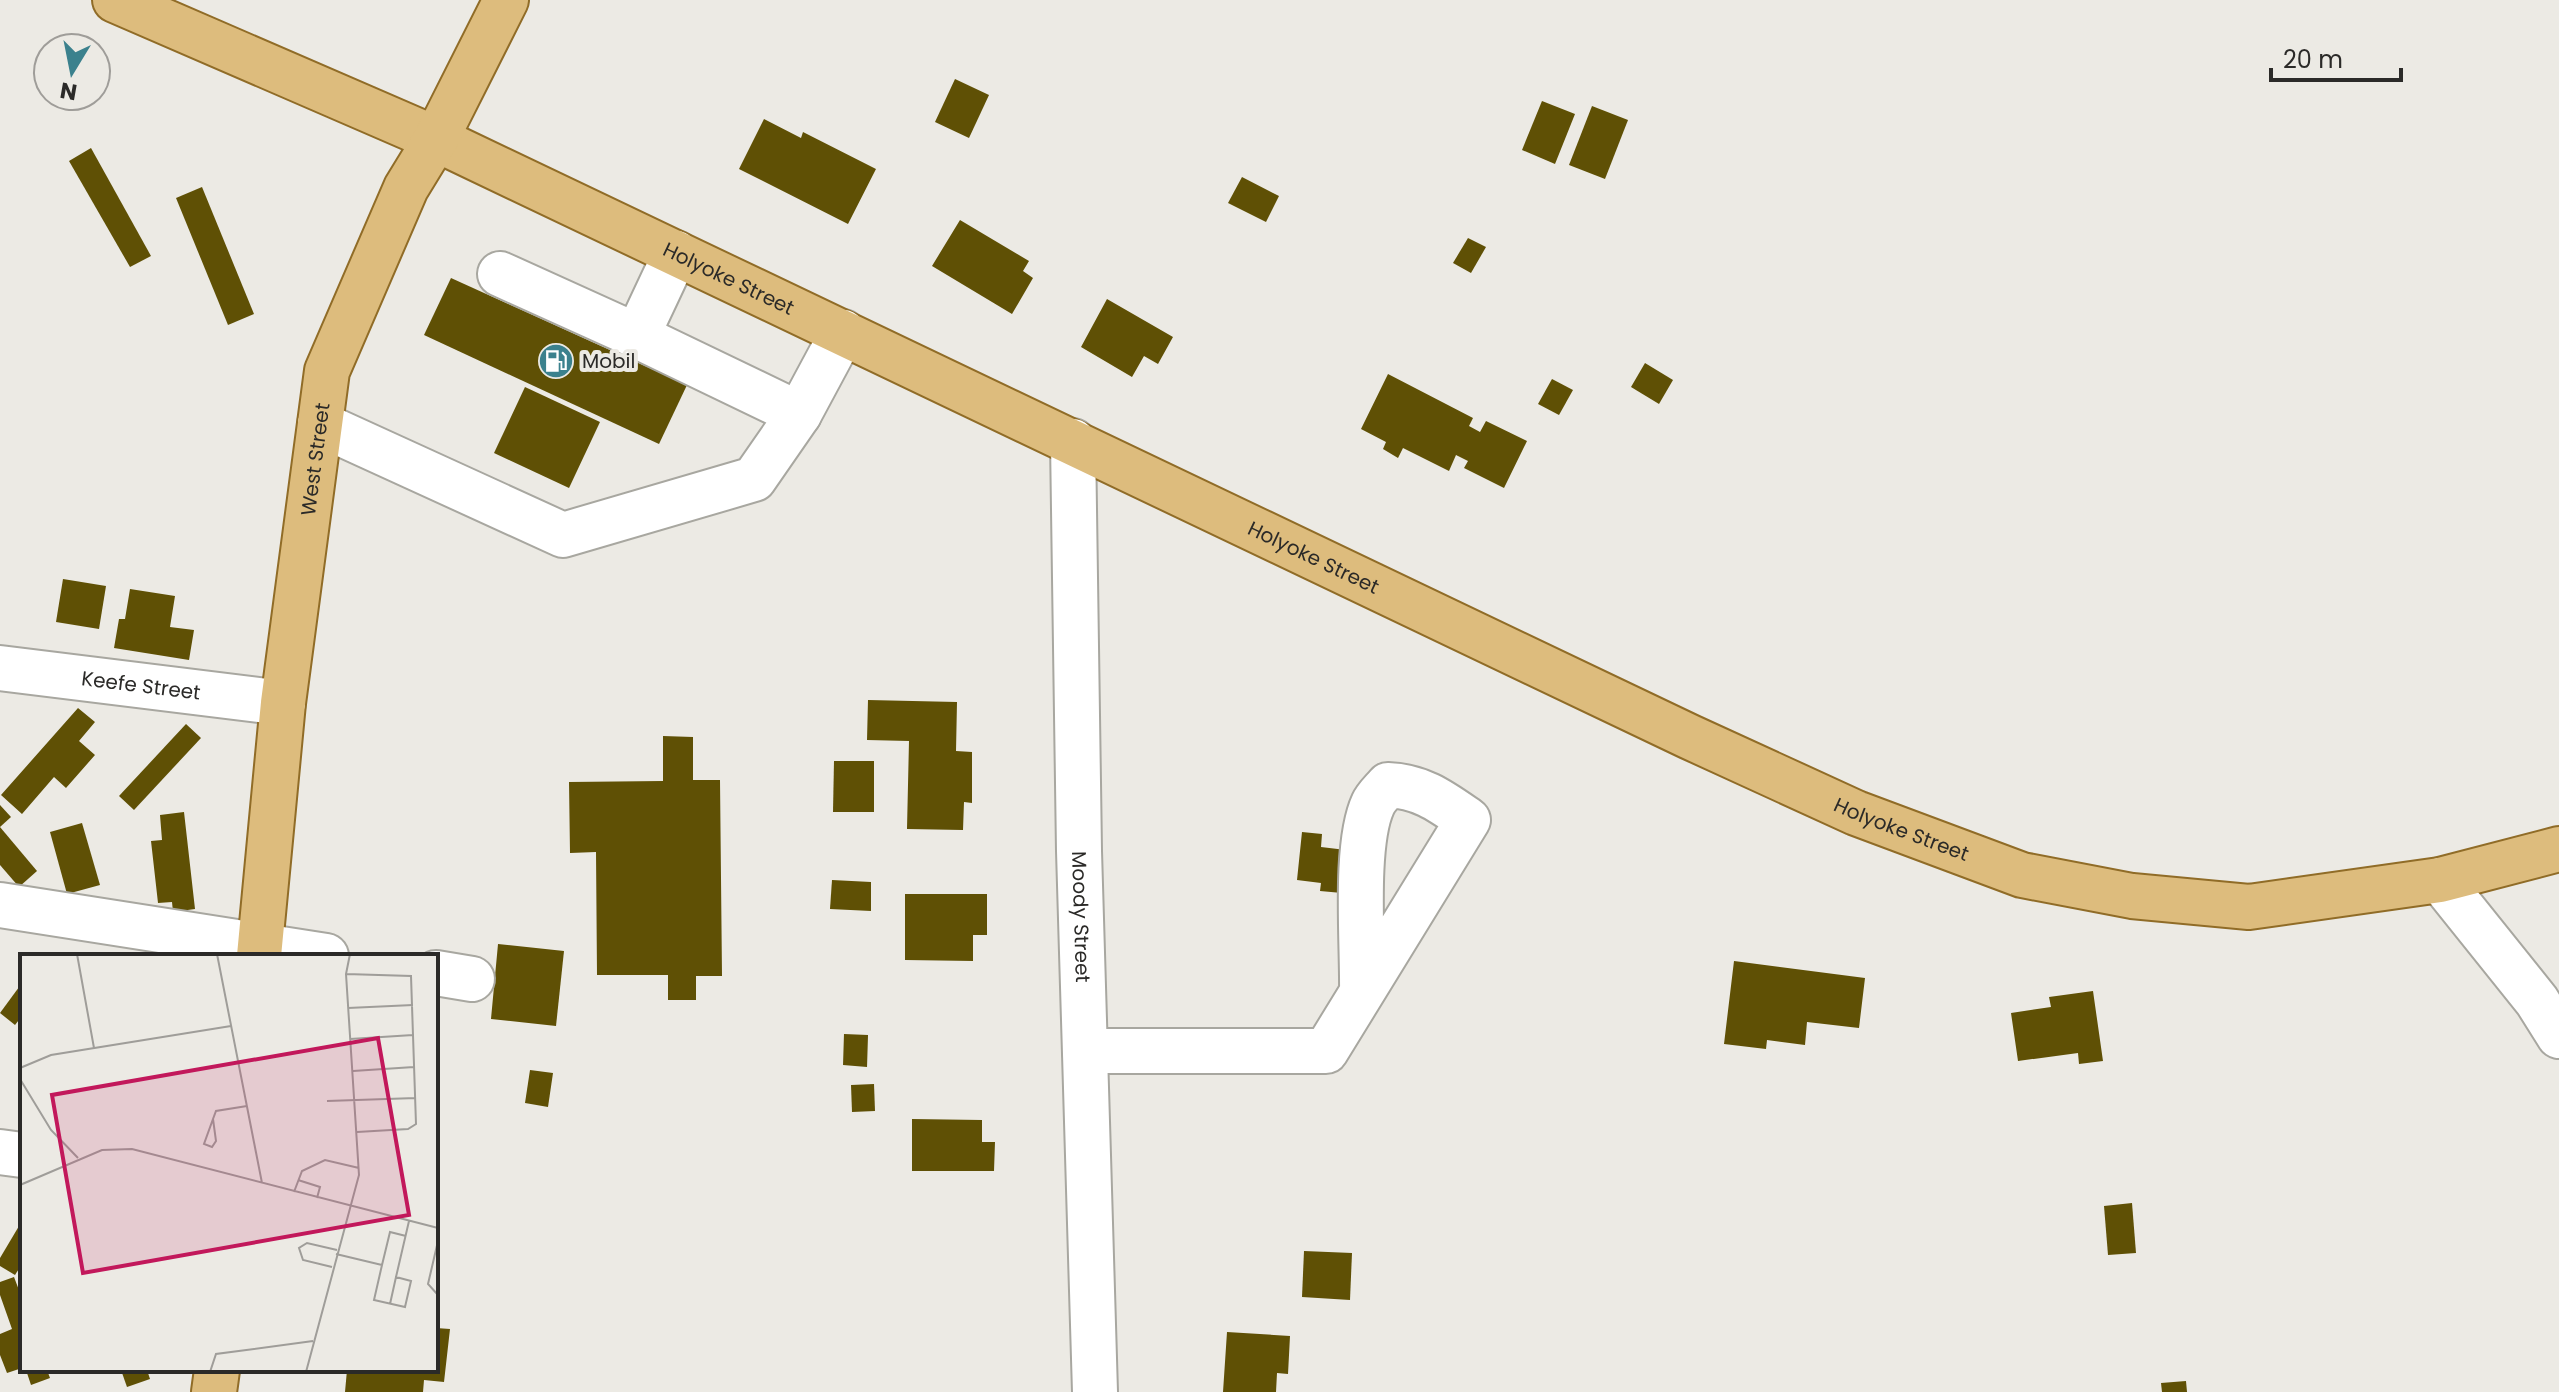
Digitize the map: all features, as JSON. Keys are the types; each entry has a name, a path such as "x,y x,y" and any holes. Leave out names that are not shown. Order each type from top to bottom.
{"main road":[{"name":"Holyoke Street","path":"115,0 436,139 1856,813 2022,875 2132,896 2249,907 2440,880 2559,849"},
{"name":"West Street","path":"259,951 283,703 327,371 406,188 436,139 506,0"},
{"path":"214,1392 217,1372"}],"street":[{"path":"637,336 676,253"},
{"path":"500,274 799,414"},
{"path":"320,424 563,535 754,479 799,414 843,332"},
{"name":"Moody Street","path":"1073,441 1095,1392"},
{"name":"Keefe Street","path":"0,668 283,703"},
{"path":"2440,880 2537,1001 2559,1036"},
{"path":"0,905 259,951 299,954"},
{"path":"1085,1051 1326,1051 1362,992"},
{"path":"0,1152 20,1155"}],"building":[{"path":"955,79 989,95 969,138 935,122"},
{"path":"1542,101 1575,114 1555,164 1522,150"},
{"path":"1592,106 1628,120 1605,179 1569,165"},
{"path":"764,119 801,138 803,132 876,169 848,224 739,169"},
{"path":"91,148 151,256 130,267 69,161"},
{"path":"1242,177 1279,196 1266,222 1228,203"},
{"path":"202,187 254,314 228,325 176,198"},
{"path":"960,220 1029,261 1023,271 1033,278 1012,314 932,266"},
{"path":"1468,238 1486,247 1471,273 1453,263"},
{"path":"451,278 687,385 659,444 424,335"},
{"path":"1107,299 1173,337 1158,364 1144,356 1132,377 1081,347"},
{"path":"1645,363 1673,380 1659,404 1631,387"},
{"path":"1388,374 1473,418 1469,426 1480,432 1486,421 1527,441 1504,488 1464,468 1468,461 1456,455 1449,471 1403,448 1398,458 1383,449 1386,442 1361,429"},
{"path":"1552,379 1573,390 1559,415 1538,404"},
{"path":"525,387 600,422 569,488 494,453"},
{"path":"63,579 106,586 99,629 56,622"},
{"path":"130,589 175,596 170,627 194,630 189,660 114,648 119,619 125,619"},
{"path":"868,700 957,702 956,751 972,752 972,803 964,802 963,830 907,829 909,741 867,740"},
{"path":"78,708 95,722 79,741 95,755 66,788 54,777 22,814 1,795"},
{"path":"186,724 201,738 134,810 119,796"},
{"path":"663,736 693,737 693,780 720,780 722,976 696,976 696,1000 668,1000 668,975 597,975 596,852 570,853 569,782 663,781"},
{"path":"834,761 874,761 874,812 833,812"},
{"path":"0,805 11,817 0,827"},
{"path":"184,812 195,909 173,912 172,902 158,903 151,841 162,840 160,815"},
{"path":"82,823 100,885 67,894 50,832"},
{"path":"0,827 37,871 19,887 0,865"},
{"path":"1302,832 1322,834 1321,847 1346,850 1342,893 1320,891 1321,883 1297,880"},
{"path":"832,880 871,882 871,911 830,909"},
{"path":"905,894 987,894 987,935 973,935 973,961 905,960"},
{"path":"498,944 564,951 556,1026 491,1019"},
{"path":"1734,961 1865,978 1859,1028 1807,1022 1805,1045 1767,1040 1766,1049 1724,1044"},
{"path":"20,986 20,1019 15,1025 0,1013"},
{"path":"2093,991 2103,1061 2079,1064 2078,1053 2018,1061 2011,1013 2051,1007 2049,997"},
{"path":"844,1034 868,1035 867,1067 843,1065"},
{"path":"530,1070 553,1073 548,1107 525,1103"},
{"path":"874,1084 875,1111 852,1112 851,1085"},
{"path":"912,1119 982,1120 982,1142 995,1142 994,1171 912,1171"},
{"path":"2132,1203 2136,1253 2108,1255 2104,1206"},
{"path":"20,1224 20,1267 15,1275 0,1266 0,1258"},
{"path":"1304,1251 1352,1253 1350,1300 1302,1297"},
{"path":"14,1277 20,1293 20,1369 7,1373 0,1355 0,1334 12,1329 0,1295 0,1282"},
{"path":"438,1328 450,1329 444,1382 424,1380 423,1392 345,1392 347,1372 438,1372"},
{"path":"1227,1332 1290,1336 1288,1374 1277,1373 1276,1392 1223,1392"},
{"path":"27,1372 48,1372 50,1378 31,1385"},
{"path":"122,1372 148,1372 150,1379 127,1387"},
{"path":"2186,1381 2187,1392 2162,1392 2161,1383"}],"place":[{"name":"Mobil","path":"556,361"}]}
